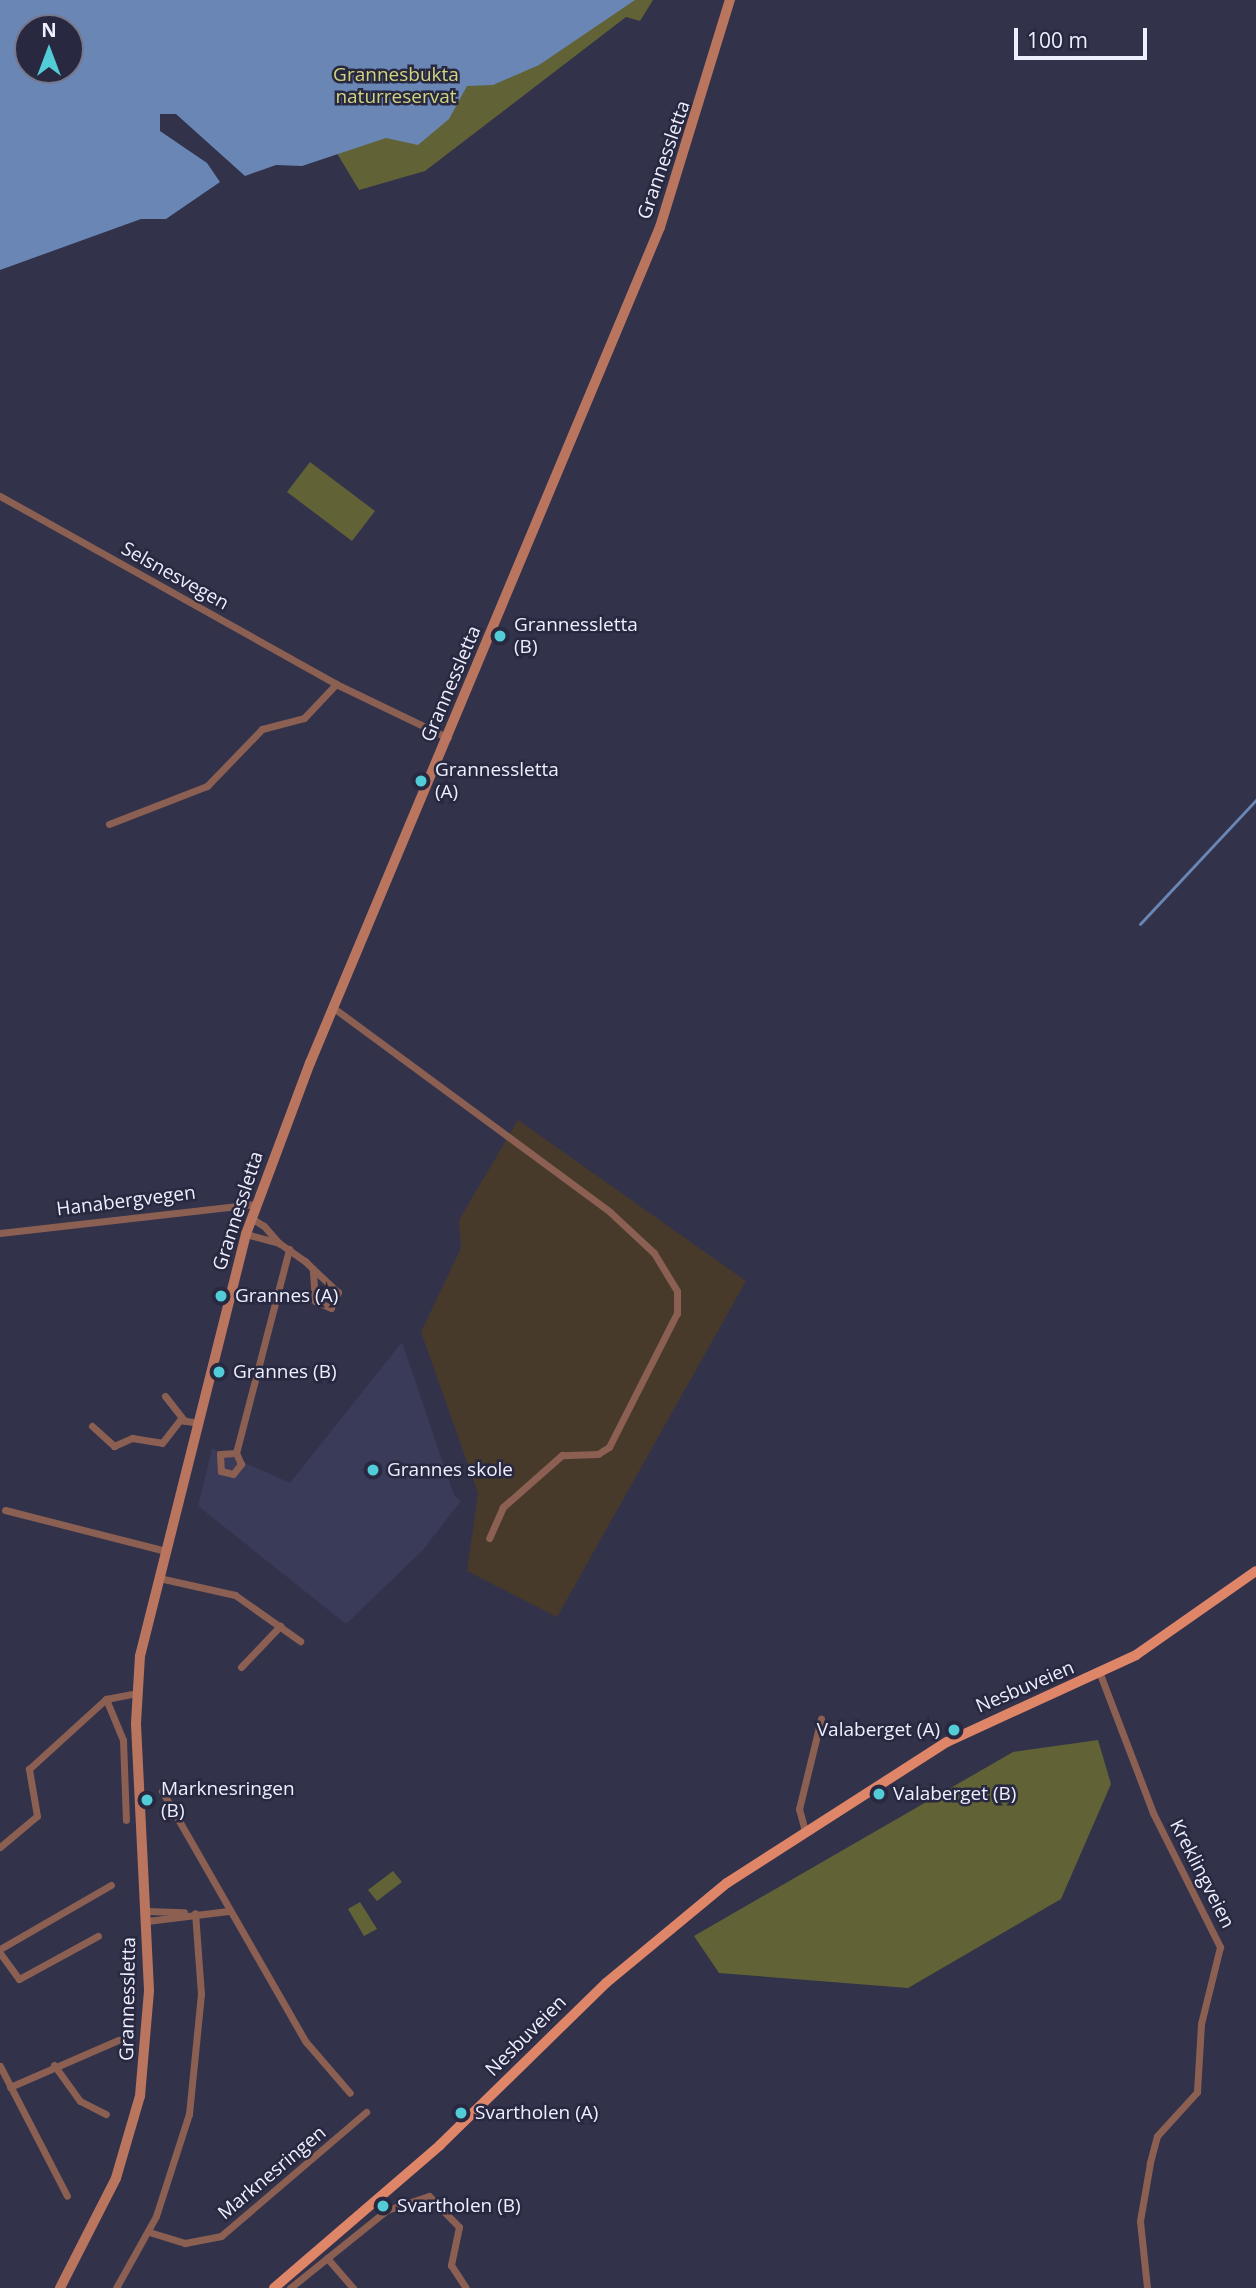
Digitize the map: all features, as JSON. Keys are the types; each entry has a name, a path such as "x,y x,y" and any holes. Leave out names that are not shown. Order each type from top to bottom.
{"main road":[{"name":"Grannessletta","path":"60,2288 116,2178 140,2096 149,2032 147,1916 136,1693 159,1578 246,1234 335,1009 660,227 730,0"},
{"name":"Nesbuveien","path":"268,2288 282,2285 433,2152 632,1959 805,1831 958,1737 1100,1674 1256,1572"}],"street":[{"name":"Selsnesvegen","path":"0,496 335,684 448,738"},
{"path":"109,824 207,786 262,729 303,718 335,684"},
{"path":"335,1009 618,1219 654,1253 677,1291 677,1313 608,1447 598,1454 562,1455 503,1507 489,1538"},
{"name":"Hanabergvegen","path":"0,1233 256,1204"},
{"path":"251,1218 313,1269 338,1292 331,1308 315,1301 313,1269"},
{"path":"246,1234 279,1243"},
{"path":"236,1452 289,1250"},
{"path":"165,1396 184,1420 198,1423"},
{"path":"92,1426 114,1446 132,1438 156,1444 184,1420"},
{"path":"5,1510 166,1551"},
{"path":"159,1578 235,1595 300,1641"},
{"path":"241,1667 280,1626"},
{"name":"Kreklingveien","path":"1100,1674 1153,1813 1220,1947 1201,2024 1197,2092 1157,2136 1150,2163 1140,2221 1147,2288"},
{"path":"0,1847 37,1816 29,1769 106,1699 136,1693"},
{"path":"106,1699 123,1740 125,1820"},
{"path":"805,1831 799,1809 821,1719"},
{"path":"162,1791 228,1911 306,2042 351,2093"},
{"path":"98,1936 19,1979 0,1951 110,1885"},
{"path":"147,1916 228,1911"},
{"path":"116,2288 149,2232 180,2153 196,2069 201,1994 195,1913"},
{"path":"10,2087 54,2065 118,2040"},
{"path":"54,2065 80,2101 106,2114"},
{"path":"0,2066 67,2196"},
{"name":"Marknesringen","path":"149,2232 185,2243 221,2236 366,2112"},
{"path":"282,2285 327,2258 387,2210 433,2196 459,2227 451,2265 467,2288"},
{"path":"327,2258 353,2288"}],"shaded area":[{"path":"0,0 635,0 539,65 493,85 467,86 449,119 418,145 386,138 302,166 276,165 245,176 176,114 160,114 160,131 207,163 220,182 166,219 141,219 0,270"},
{"path":"518,1120 746,1281 557,1617 467,1571 478,1493 421,1332 461,1248 459,1220"},
{"name":"Grannes skole","path":"402,1342 454,1495 461,1501 423,1550 346,1624 198,1506 212,1448 290,1483"}],"green space":[{"name":"Grannesbukta naturreservat","path":"273,0 653,0 640,21 626,17 425,171 359,190 329,140"},
{"path":"310,462 375,511 352,541 287,492"},
{"path":"1098,1740 1111,1784 1061,1899 908,1988 719,1973 694,1936 1013,1752"},
{"path":"393,1871 402,1882 377,1901 368,1890"},
{"path":"360,1902 377,1929 364,1936 348,1909"}],"waterway":[{"path":"1140,924 1256,800"}],"place":[{"name":"Grannessletta (B)","path":"500,636"},
{"name":"Grannessletta (A)","path":"421,781"},
{"name":"Grannes (A)","path":"221,1296"},
{"name":"Grannes (B)","path":"219,1372"},
{"name":"Grannes skole","path":"373,1470"},
{"name":"Valaberget (A)","path":"954,1730"},
{"name":"Valaberget (B)","path":"879,1794"},
{"name":"Marknesringen (B)","path":"147,1800"},
{"name":"Svartholen (A)","path":"461,2113"},
{"name":"Svartholen (B)","path":"383,2206"}]}
